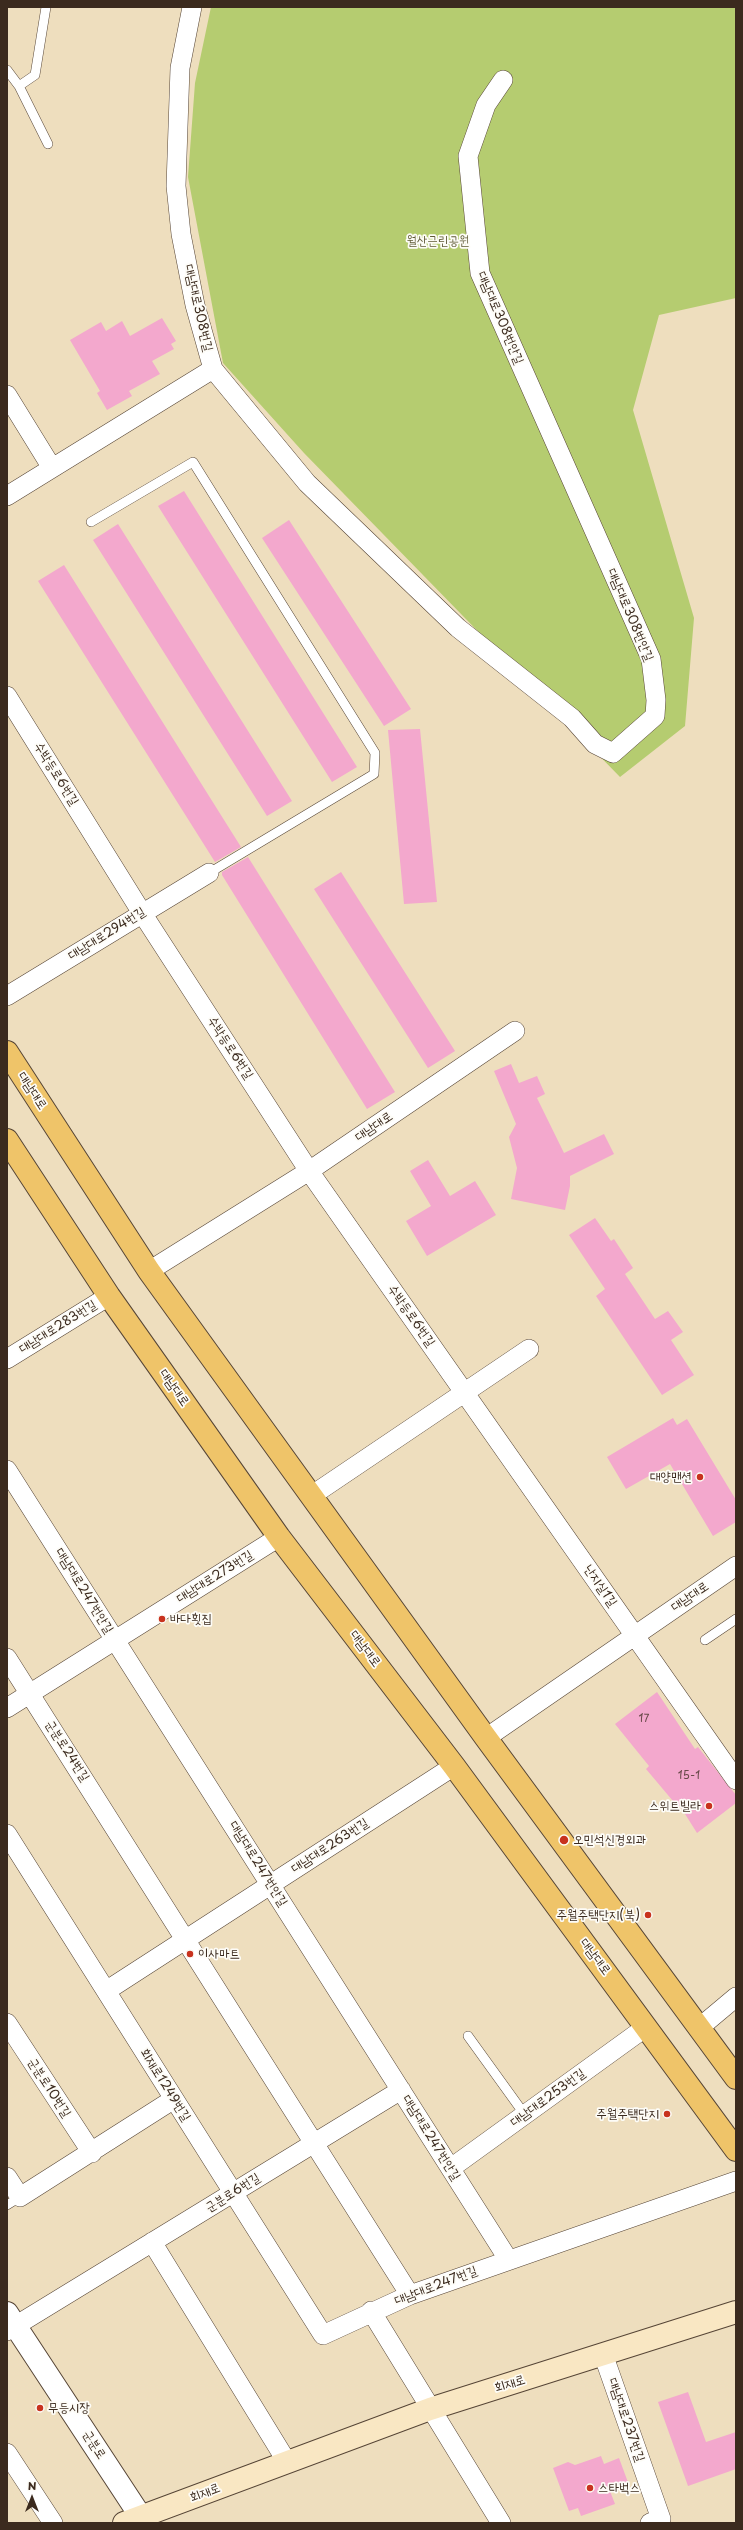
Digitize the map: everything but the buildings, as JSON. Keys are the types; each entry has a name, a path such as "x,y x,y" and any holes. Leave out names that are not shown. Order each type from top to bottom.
{"main road":[{"name":"대남대로","path":"7,1052 149,1271 486,1738 736,2078"},
{"name":"대남대로","path":"7,1140 108,1296 279,1537 454,1766 736,2150"},
{"name":"회재로","path":"136,2521 287,2462 430,2409 736,2312"}],"street":[{"name":"대남대로308번길","path":"7,496 213,369 195,304 181,234 176,186 180,68 192,7"},
{"name":"대남대로308번안길","path":"213,369 312,488 458,628 572,718 595,744 613,753 633,733 645,727 655,716 656,700 651,659 480,273 474,236 468,156 486,105 503,80"},
{"path":"7,395 52,468"},
{"name":"수박등로6번길","path":"7,696 142,912 309,1171 464,1392"},
{"name":"대남대로294번길","path":"7,996 208,873"},
{"name":"대남대로","path":"149,1271 309,1171 515,1031"},
{"name":"대남대로283번길","path":"7,1359 108,1296"},
{"path":"311,1496 529,1349"},
{"name":"난지실1길","path":"464,1392 736,1780"},
{"name":"대남대로247번안길","path":"7,1470 508,2259"},
{"name":"대남대로273번길","path":"30,1693 279,1537"},
{"name":"대남대로","path":"486,1738 634,1634 736,1566"},
{"name":"군분로24번길","path":"7,1658 185,1940"},
{"path":"7,1708 30,1693"},
{"name":"대남대로263번길","path":"106,1991 454,1766"},
{"name":"회재로1249번길","path":"7,1834 323,2335"},
{"path":"185,1940 313,2144 410,2294"},
{"path":"699,2028 736,1997"},
{"name":"군분로10번길","path":"7,2023 92,2153"},
{"name":"대남대로253번길","path":"451,2168 646,2027"},
{"name":"군분로6번길","path":"10,2323 152,2242 401,2090"},
{"path":"7,2176 14,2201 92,2153 174,2099"},
{"name":"대남대로247번길","path":"323,2335 371,2311 410,2294 736,2181"},
{"path":"152,2242 287,2462"},
{"path":"371,2311 501,2523"},
{"name":"군분로","path":"10,2323 136,2521"},
{"name":"대남대로237번길","path":"603,2354 661,2519 650,2523"},
{"path":"7,2453 53,2523"}],"lane":[{"path":"18,86 35,75 46,7"},
{"path":"7,70 18,86 48,144"},
{"path":"91,522 193,462 375,753 374,774 208,873"},
{"path":"705,1640 736,1619"},
{"path":"468,2036 525,2115"}],"green space":[{"name":"월산근린공원","path":"211,7 736,7 736,298 659,315 633,410 694,618 685,726 620,777 304,453 223,363 188,177 195,83"}],"place":[{"name":"대양맨션","path":"700,1477"},
{"name":"바다횟집","path":"162,1619"},
{"name":"스위트빌라","path":"709,1806"},
{"name":"오민석신경외과","path":"564,1840"},
{"name":"주월주택단지(북)","path":"648,1915"},
{"name":"이사마트","path":"190,1954"},
{"name":"주월주택단지","path":"667,2114"},
{"name":"무등시장","path":"40,2408"},
{"name":"스타벅스","path":"590,2488"}]}
